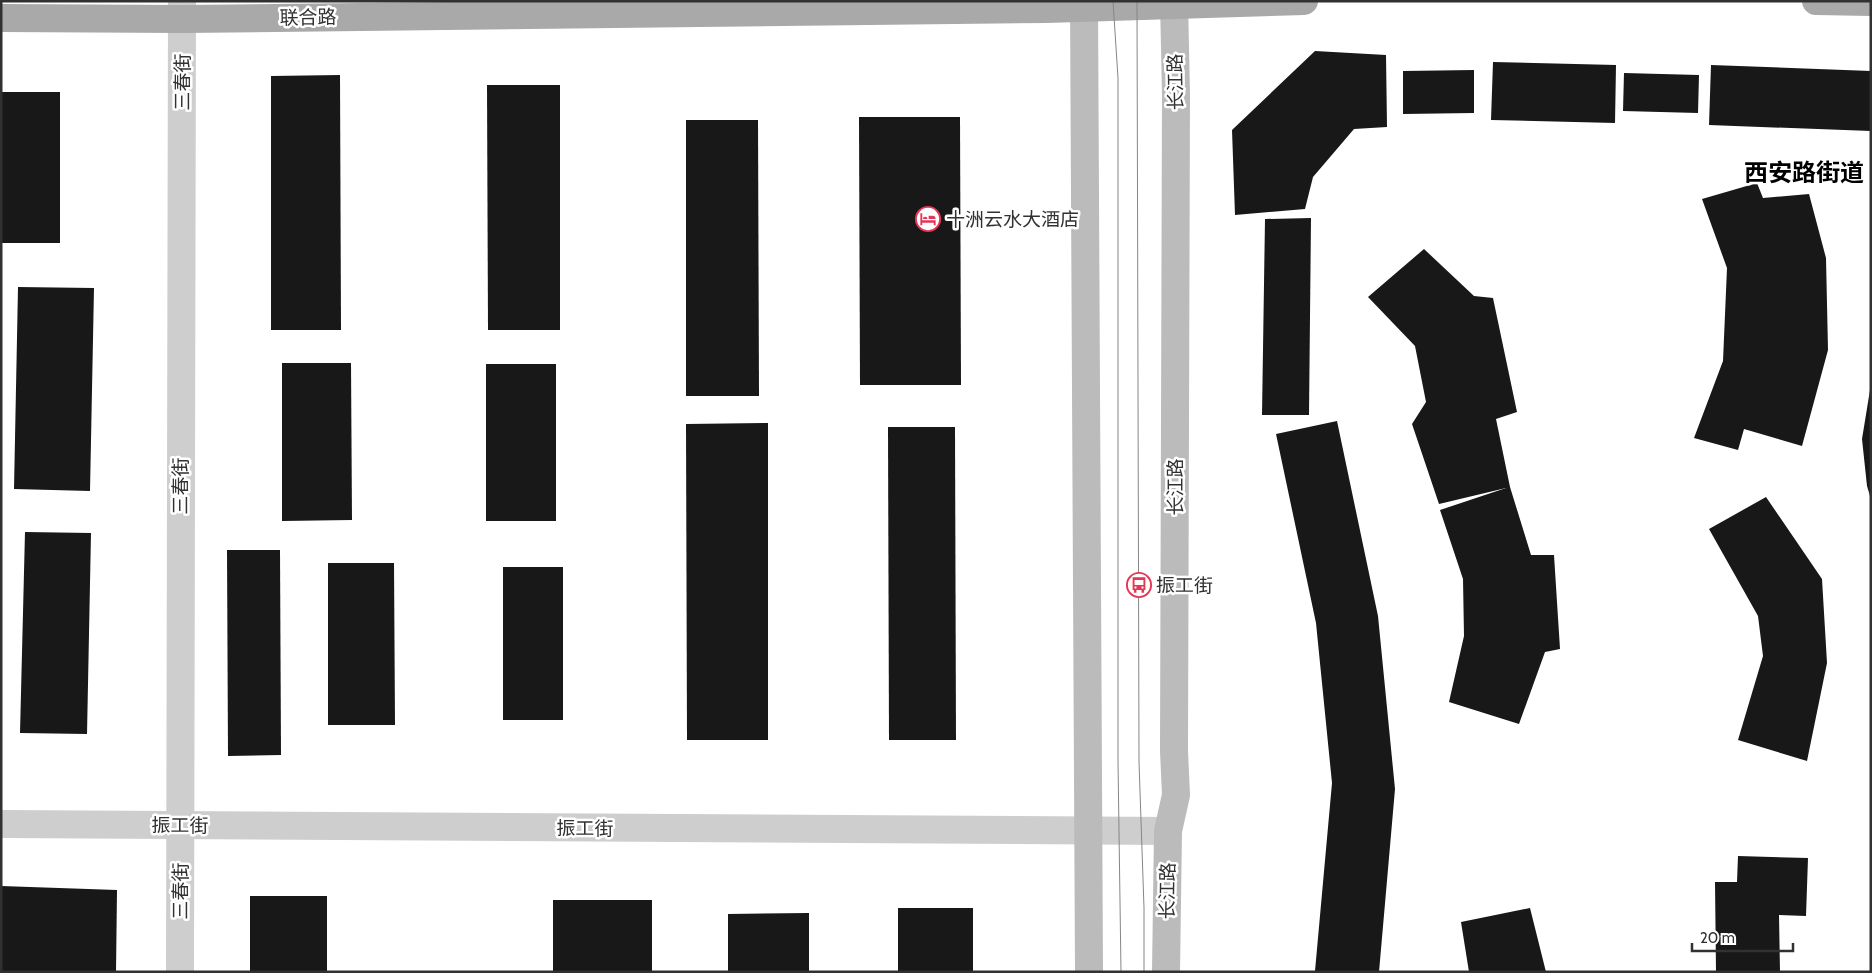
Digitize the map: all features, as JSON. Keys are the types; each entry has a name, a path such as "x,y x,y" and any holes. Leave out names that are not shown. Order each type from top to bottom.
{"main road":[{"name":"联合路","path":"1,18 182,10 1084,5 1304,1"},
{"path":"1816,1 1871,2"},
{"name":"长江路","path":"1166,972 1168,832 1176,795 1174,751 1176,95 1174,3"},
{"path":"1084,5 1090,972"}],"street":[{"name":"三春街","path":"180,972 182,10"},
{"name":"振工街","path":"1,824 1168,832"}],"building":[{"path":"1315,51 1386,55 1387,127 1354,129 1313,177 1305,209 1235,215 1232,130"},
{"path":"1493,62 1616,65 1615,123 1491,120"},
{"path":"1711,65 1871,71 1871,131 1709,125"},
{"path":"1474,70 1474,113 1403,114 1403,71"},
{"path":"1624,73 1699,75 1698,113 1623,111"},
{"path":"340,75 341,330 271,330 271,76"},
{"path":"487,85 560,85 560,330 488,330"},
{"path":"1,92 60,92 60,243 1,243"},
{"path":"859,117 960,117 961,385 860,385"},
{"path":"686,120 758,120 759,396 686,396"},
{"path":"1757,183 1763,198 1809,194 1826,258 1828,350 1802,446 1744,429 1738,450 1694,438 1723,361 1727,268 1702,199"},
{"path":"1311,218 1309,415 1262,415 1265,219"},
{"path":"1424,249 1474,296 1493,298 1517,412 1496,419 1510,487 1531,555 1554,555 1560,649 1545,652 1519,724 1449,702 1464,636 1463,579 1440,510 1506,488 1439,504 1412,424 1426,402 1415,346 1368,297"},
{"path":"18,287 94,288 90,491 14,489"},
{"path":"282,363 351,363 352,520 282,521"},
{"path":"486,364 556,364 556,521 486,521"},
{"path":"1870,390 1870,496 1867,486 1862,439"},
{"path":"1337,421 1378,616 1395,789 1379,972 1315,971 1332,783 1316,623 1276,434"},
{"path":"768,423 768,740 687,740 686,424"},
{"path":"888,427 955,427 956,740 889,740"},
{"path":"1766,497 1822,579 1827,663 1807,761 1738,740 1763,656 1758,616 1709,529"},
{"path":"25,532 91,533 87,734 20,733"},
{"path":"227,550 280,550 281,755 228,756"},
{"path":"328,563 394,563 395,725 328,725"},
{"path":"503,567 563,567 563,720 503,720"},
{"path":"1738,856 1808,858 1806,916 1779,915 1780,972 1716,972 1715,882 1737,882"},
{"path":"1,886 117,890 116,972 1,972"},
{"path":"250,896 327,896 327,972 250,972"},
{"path":"553,900 652,900 652,972 553,972"},
{"path":"898,908 973,908 973,972 898,972"},
{"path":"1530,908 1546,972 1469,972 1461,922"},
{"path":"809,913 809,972 728,972 728,914"}],"tram line":[{"path":"1113,1 1118,78 1118,760 1121,972"},
{"path":"1137,1 1139,762 1144,908 1144,972"}],"place":[{"name":"十洲云水大酒店","path":"928,219"},
{"name":"振工街","path":"1139,585"}],"district":[{"name":"西安路街道","path":"1804,173"}]}
